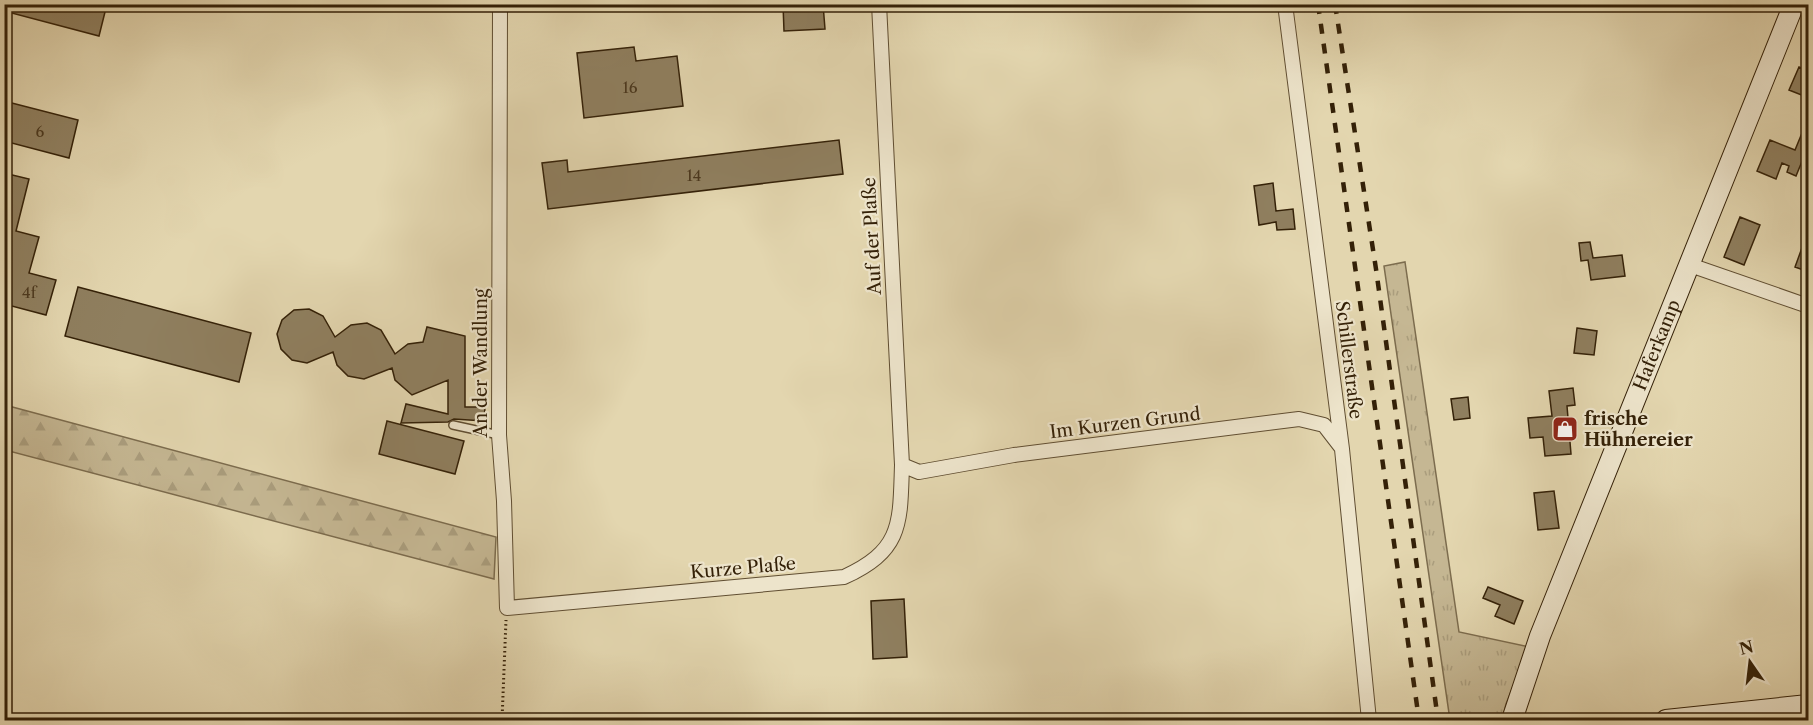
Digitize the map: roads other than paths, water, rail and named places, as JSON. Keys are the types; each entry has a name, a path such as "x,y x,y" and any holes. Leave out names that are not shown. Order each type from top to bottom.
{"street":[{"name":"An der Wandlung","path":"500,4 499,435 504,501 507,608"},
{"name":"Auf der Plaße","path":"879,4 902,465"},
{"name":"Schillerstraße","path":"1285,4 1342,448 1369,720"},
{"name":"Haferkamp","path":"1512,720 1540,636 1794,4"},
{"path":"1690,265 1809,306"},
{"name":"Im Kurzen Grund","path":"902,465 919,472 1014,455 1299,418 1324,425 1342,448"},
{"name":"Kurze Plaße","path":"507,608 844,577 863,568 881,554 892,539 901,517 902,465"},
{"path":"1666,720 1809,705"}],"lane":[{"path":"453,425 499,435"}],"railway":[{"path":"1318,4 1419,720"},
{"path":"1335,4 1376,269 1438,720"}],"place":[{"name":"frische Hühnereier","path":"1565,429"}]}
